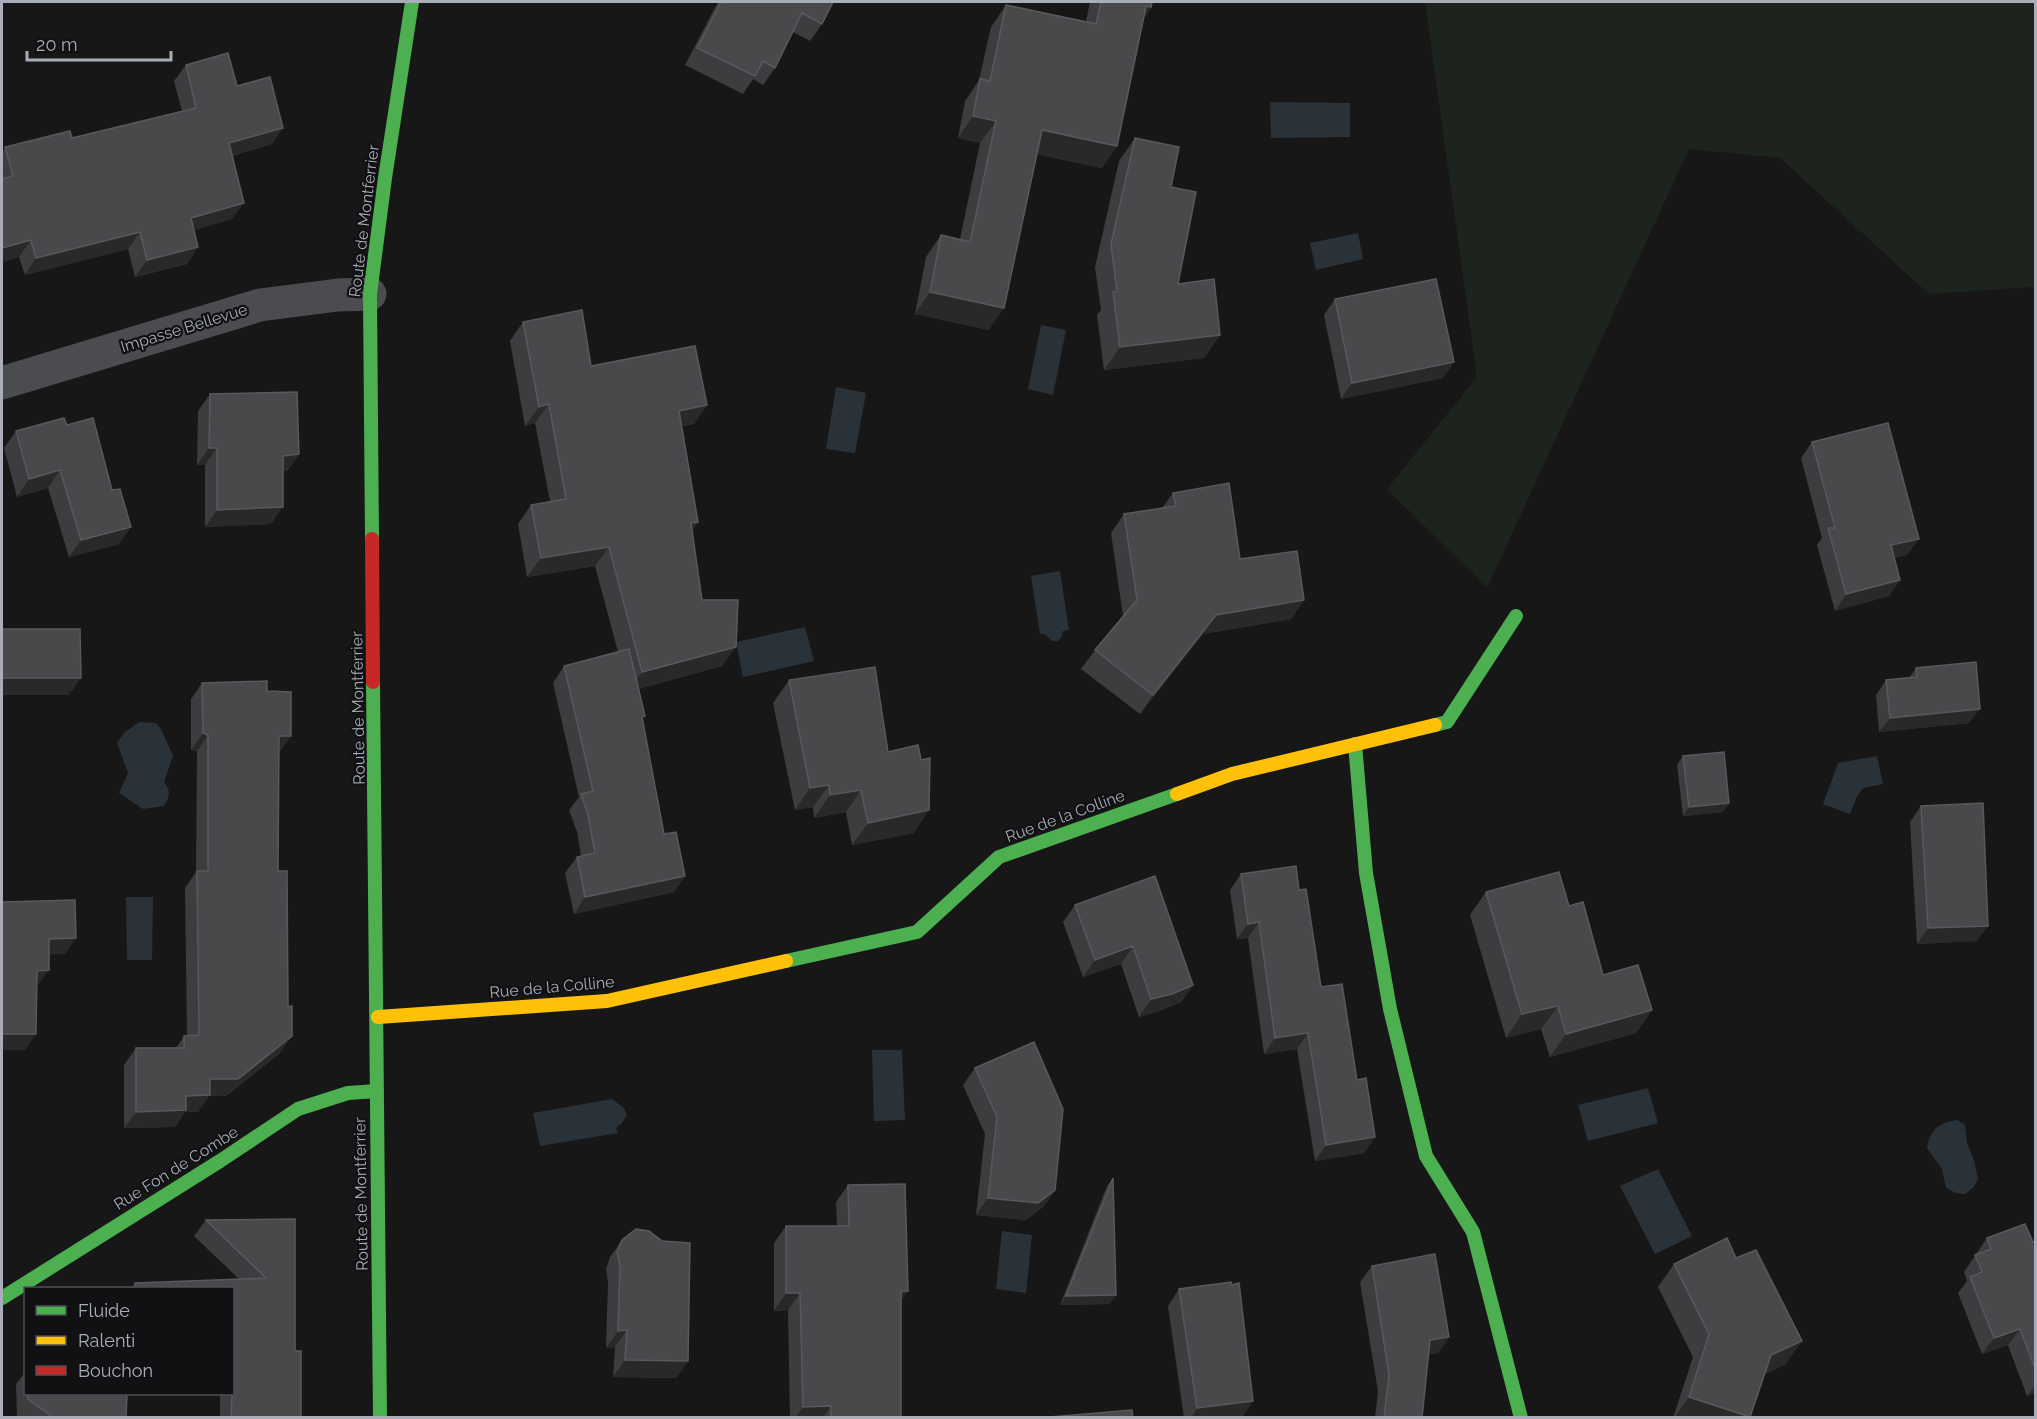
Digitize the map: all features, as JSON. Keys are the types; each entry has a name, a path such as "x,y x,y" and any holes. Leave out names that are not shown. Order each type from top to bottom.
{"street":[{"name":"Route de Montferrier","path":"380,1418 370,294 412,2"},
{"name":"Impasse Bellevue","path":"2,383 260,305 338,295 370,294"},
{"name":"Rue de la Colline","path":"378,1017 607,1001 917,932 999,857 1232,774 1447,722 1516,616"},
{"path":"1355,744 1366,873 1390,1009 1426,1156 1473,1232 1521,1418"},
{"name":"Rue Fon de Combe","path":"2,1298 220,1161 298,1109 348,1093 377,1091"}],"shaded area":[{"path":"1425,2 2035,2 2035,287 1929,294 1780,158 1689,149 1487,588 1387,489 1477,377"},
{"path":"1270,102 1350,103 1350,137 1271,138"},
{"path":"1358,233 1363,259 1316,270 1310,243"},
{"path":"1041,325 1066,330 1053,395 1028,389"},
{"path":"836,387 866,393 855,453 826,449"},
{"path":"1060,571 1069,630 1063,631 1058,641 1052,641 1045,634 1040,634 1031,576"},
{"path":"805,627 814,661 743,677 736,642"},
{"path":"139,722 156,723 173,756 164,782 169,794 164,806 143,809 119,793 128,773 117,743 124,733"},
{"path":"1877,756 1883,784 1863,788 1850,814 1823,804 1838,763"},
{"path":"126,897 153,897 152,960 127,960"},
{"path":"872,1050 902,1050 905,1120 874,1121"},
{"path":"1648,1088 1658,1123 1588,1141 1578,1105"},
{"path":"612,1099 624,1108 627,1115 616,1128 618,1133 540,1146 533,1113"},
{"path":"1957,1120 1965,1125 1967,1143 1978,1179 1973,1188 1965,1194 1946,1188 1942,1169 1927,1148 1930,1136 1936,1128"},
{"path":"1658,1169 1692,1236 1655,1254 1620,1186"},
{"path":"1002,1231 1032,1235 1026,1293 996,1289"}],"building":[{"path":"721,2 833,2 822,24 802,13 775,68 763,61 755,76 697,48"},
{"path":"1101,2 1152,2 1151,7 1146,6 1117,146 1042,130 1004,308 930,292 941,235 970,242 996,121 973,116 980,79 990,81 1006,5 1096,24"},
{"path":"228,53 237,86 270,77 283,128 229,143 244,203 191,218 198,247 147,260 140,232 36,258 31,240 2,248 2,179 13,176 5,147 70,131 72,138 196,108 186,65"},
{"path":"1135,138 1179,147 1171,187 1196,192 1178,284 1214,279 1220,335 1120,347 1113,292 1117,291 1111,244"},
{"path":"1436,279 1454,362 1352,383 1335,299"},
{"path":"582,310 591,366 695,346 707,405 679,411 698,522 691,523 702,600 738,600 736,647 642,672 609,547 541,558 531,505 566,499 549,404 539,407 523,322"},
{"path":"297,392 299,454 283,456 283,507 217,510 217,448 209,448 210,394"},
{"path":"64,418 67,425 93,418 112,490 120,489 131,527 81,540 60,470 29,479 16,431"},
{"path":"1888,423 1919,539 1891,545 1900,580 1846,594 1828,528 1835,528 1812,442"},
{"path":"1229,483 1240,559 1297,551 1304,600 1216,615 1153,695 1095,650 1137,600 1124,514 1176,506 1173,493"},
{"path":"2,629 80,629 81,678 2,678"},
{"path":"629,649 645,716 642,717 664,834 676,832 685,876 585,897 577,857 595,853 588,815 581,794 593,791 564,666"},
{"path":"1976,662 1980,709 1890,718 1886,680 1917,677 1916,668"},
{"path":"875,667 888,752 918,745 921,760 930,758 929,810 868,823 861,790 830,795 829,785 810,788 789,680"},
{"path":"267,681 267,691 291,692 291,736 279,736 278,871 287,871 288,1007 292,1006 292,1036 238,1079 210,1079 210,1095 186,1096 186,1110 136,1112 136,1048 184,1048 184,1036 199,1035 197,871 208,871 208,735 203,733 202,683"},
{"path":"1724,752 1729,803 1689,807 1683,756"},
{"path":"1983,803 1988,926 1928,928 1921,806"},
{"path":"1296,866 1299,890 1306,889 1321,987 1342,984 1357,1080 1366,1078 1375,1137 1326,1145 1308,1033 1275,1038 1259,922 1248,924 1241,874"},
{"path":"1559,872 1569,906 1583,902 1603,975 1638,965 1652,1010 1566,1034 1558,1006 1522,1014 1486,892"},
{"path":"1155,876 1193,985 1172,994 1151,999 1133,946 1095,960 1075,905"},
{"path":"75,900 76,938 49,939 49,970 37,971 36,1034 2,1034 2,902"},
{"path":"1034,1042 1063,1109 1055,1190 1038,1203 988,1198 997,1117 975,1068"},
{"path":"1113,1178 1116,1295 1066,1296"},
{"path":"905,1184 908,1291 901,1291 901,1418 831,1418 831,1406 803,1407 800,1293 786,1293 786,1226 849,1226 848,1185"},
{"path":"295,1219 295,1351 301,1351 301,1418 231,1418 232,1395 234,1395 234,1287 135,1287 135,1283 266,1278 206,1220"},
{"path":"2025,1224 2033,1242 2036,1241 2036,1371 2020,1329 1994,1338 1970,1277 1982,1272 1975,1255 1991,1249 1987,1238"},
{"path":"636,1229 649,1231 662,1241 690,1243 688,1361 625,1360 627,1330 618,1331 620,1265 617,1252 622,1240"},
{"path":"1727,1238 1736,1258 1756,1250 1802,1341 1771,1355 1750,1417 1689,1397 1709,1334 1674,1264"},
{"path":"1435,1254 1449,1337 1430,1340 1422,1418 1384,1418 1389,1375 1372,1266"},
{"path":"1231,1282 1232,1285 1239,1283 1253,1401 1197,1408 1179,1289"},
{"path":"28,1395 127,1395 126,1418 54,1418 28,1399"},
{"path":"1132,1410 1133,1418 1050,1418 1050,1417"}],"traffic: fast":[{"path":"372,539 370,294 412,2"},
{"path":"1435,725 1447,722 1516,616"},
{"path":"373,682 380,1418"},
{"path":"1355,744 1366,873 1390,1009 1426,1156 1473,1232 1521,1418"},
{"path":"786,961 917,932 999,857 1177,794"},
{"path":"2,1298 220,1161 298,1109 348,1093 377,1091"}],"traffic: slow":[{"path":"1177,794 1232,774 1435,725"},
{"path":"378,1017 607,1001 786,961"}],"traffic: jam":[{"path":"372,539 373,682"}]}
